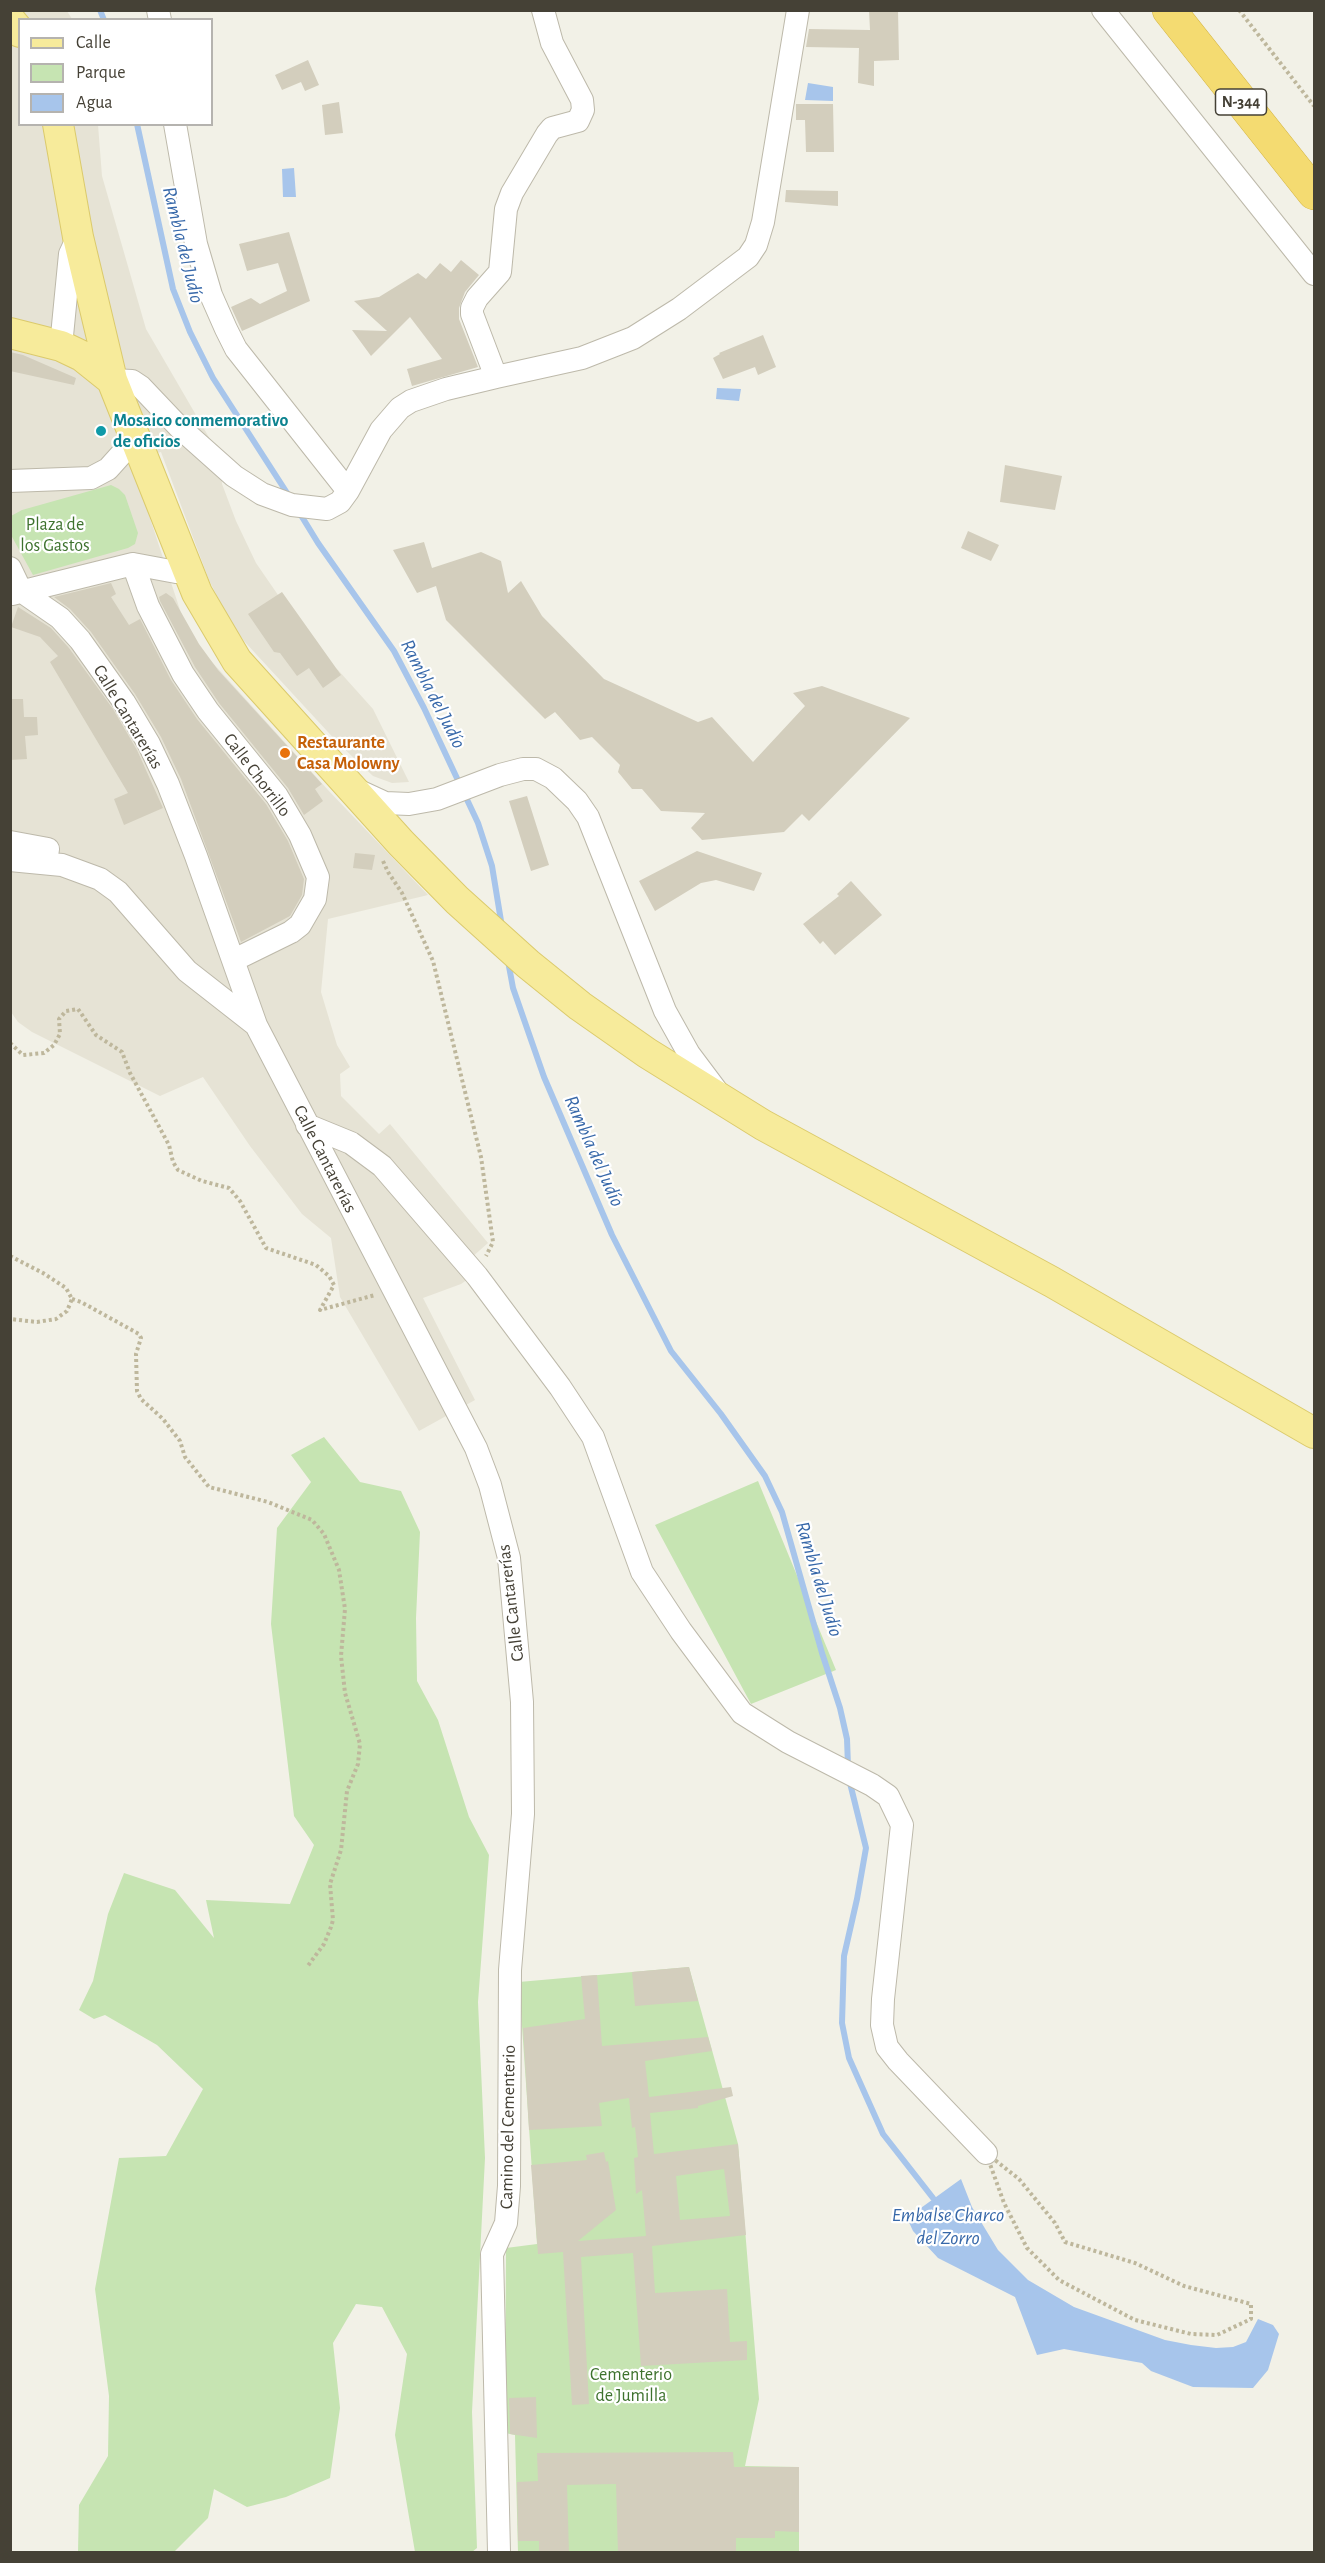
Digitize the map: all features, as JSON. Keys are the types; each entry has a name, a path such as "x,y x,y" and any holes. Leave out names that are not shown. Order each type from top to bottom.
{"highway":[{"name":"N-344","path":"1169,10 1314,193"}],"main road":[{"path":"58,126 78,237 112,380 187,570 214,624 237,661 350,786 392,850 465,907 528,964 580,1006 647,1053 763,1125 1062,1288 1314,1433"},
{"path":"10,333 61,346 82,356 112,380"}],"street":[{"path":"496,377 472,314 474,302 500,272 506,209 512,193 552,128 578,121 583,110 582,100 552,43 543,10"},
{"path":"112,380 132,381 141,387 179,427 234,476 262,494 305,508 327,509 340,502 381,430 400,408 411,401 446,389 582,358 633,338 679,309 748,257 756,245 764,222 798,10"},
{"path":"1102,10 1314,274"},
{"path":"175,126 196,244 211,295 226,329 237,349 348,491"},
{"path":"61,346 70,254 78,237"},
{"path":"10,480 91,478 108,469 135,439"},
{"path":"10,568 16,592 133,564 176,573 187,570"},
{"name":"Calle Chorrillo","path":"133,564 148,606 183,674 208,711 261,774 282,804 309,854 318,877 315,899 300,925 291,932 234,960"},
{"name":"Calle Cantarerías","path":"16,592 60,618 76,635 138,724 168,784 256,1025 476,1448 499,1520 510,1570 522,1702 524,1770"},
{"path":"350,786 386,804 409,804 437,799 517,770 536,770 553,778 577,801 597,836 674,1030 701,1072 727,1103"},
{"path":"10,842 48,849 46,863"},
{"path":"10,860 46,863 84,871 100,879 118,892 187,971 256,1025"},
{"path":"307,1125 351,1143 382,1166 477,1276 560,1387 593,1437 642,1572 742,1713 764,1729 872,1785 888,1796 902,1825 883,1999 882,2025 887,2047 986,2153"},
{"name":"Camino del Cementerio","path":"499,2553 492,2254 506,2223 510,1970 522,1846 524,1770"}],"path":[{"path":"1239,10 1314,106"},
{"path":"392,850 388,872 406,900 433,961 481,1157 493,1242 477,1276"},
{"path":"10,1043 23,1055 44,1053 54,1045 60,1034 59,1019 66,1011 78,1009 96,1035 122,1052 130,1073 169,1145 173,1162 178,1170 202,1181 229,1188 240,1201 266,1248 316,1265 329,1276 334,1286 320,1310 394,1290"},
{"path":"10,1256 66,1288 72,1299 139,1334 141,1338 136,1354 137,1391 141,1399 163,1419 180,1441 184,1457 209,1487 268,1502 312,1520 324,1534 339,1570 345,1609 341,1656 345,1693 360,1744 358,1764 347,1791 342,1850 330,1884 333,1920 324,1944 307,1967"},
{"path":"10,1319 37,1322 56,1318 67,1311 72,1299"},
{"path":"986,2153 1019,2179 1030,2191 1055,2223 1065,2242 1135,2263 1184,2286 1251,2304 1251,2319 1217,2335 1191,2334 1135,2320 1059,2280 1027,2248 1004,2203 986,2153"}],"shaded area":[{"path":"11,11 67,11 71,18 18,18 18,126 98,126 102,176 146,329 221,458 222,484 236,521 256,563 318,653 338,670 373,709 409,782 392,783 373,776 339,744 244,641 229,620 209,580 161,452 131,460 181,613 202,651 328,790 428,895 328,919 321,992 337,1045 350,1067 340,1074 341,1096 379,1134 390,1124 488,1243 463,1265 471,1277 461,1284 423,1298 475,1400 419,1431 340,1297 331,1238 302,1214 250,1146 203,1077 160,1096 32,1032 18,1022 11,1012"}],"green space":[{"name":"Plaza de los Gastos","path":"111,485 125,495 138,533 135,544 33,575 11,535 11,516 22,510"},
{"path":"324,1437 360,1482 401,1491 420,1532 416,1618 417,1681 438,1720 469,1817 489,1855 478,2002 485,2158 472,2412 477,2548 472,2552 415,2552 395,2435 407,2354 382,2307 356,2304 333,2343 340,2408 330,2478 286,2497 247,2507 214,2489 208,2518 174,2552 78,2552 79,2505 108,2456 109,2396 95,2289 119,2158 166,2156 203,2089 157,2045 105,2015 94,2019 79,2010 93,1981 108,1914 124,1873 175,1890 214,1938 206,1900 290,1904 314,1845 294,1816 271,1624 277,1528 311,1482 291,1455"},
{"path":"758,1481 836,1670 751,1704 655,1525"},
{"name":"Cementerio de Jumilla","path":"689,1967 738,2144 759,2399 745,2466 799,2467 799,2552 518,2552 515,2435 505,2433 506,2248 537,2244 519,1982"}],"water":[{"path":"808,83 833,87 833,101 805,100"},
{"path":"294,168 296,197 283,197 282,169"},
{"path":"717,388 741,389 739,401 716,399"},
{"name":"Embalse Charco del Zorro","path":"961,2179 972,2207 998,2250 1028,2280 1074,2307 1165,2340 1191,2345 1216,2348 1233,2347 1246,2342 1258,2319 1273,2325 1279,2334 1268,2370 1253,2388 1193,2387 1151,2371 1142,2363 1064,2349 1037,2355 1015,2297 938,2258 913,2231 907,2218"}],"building":[{"path":"869,10 898,10 899,60 874,61 874,86 858,83 859,48 806,47 809,29 870,30"},
{"path":"308,60 319,85 305,91 301,82 282,90 275,75"},
{"path":"339,102 343,133 325,135 322,105"},
{"path":"796,104 833,104 834,152 806,152 805,120 796,120"},
{"path":"786,190 838,191 838,206 785,202"},
{"path":"289,232 310,301 242,331 231,307 251,298 260,304 287,291 278,263 247,271 239,244"},
{"path":"461,260 479,275 465,292 459,308 459,319 478,367 412,386 407,369 442,359 410,317 371,356 352,330 387,331 354,301 379,297 418,273 426,279 440,263 451,272"},
{"path":"763,335 776,367 758,375 755,367 723,379 713,358 719,353"},
{"path":"10,352 23,355 76,378 74,385 10,371"},
{"path":"1005,465 1062,476 1055,510 1000,502"},
{"path":"968,531 999,545 991,561 961,548"},
{"path":"424,542 432,568 481,552 501,561 508,593 521,581 542,616 604,679 698,722 712,717 753,762 805,706 793,693 822,686 910,718 809,821 802,814 784,832 702,840 691,828 705,813 661,811 642,789 632,789 618,772 620,765 592,737 580,740 555,712 545,719 446,620 436,586 417,593 393,550"},
{"path":"111,583 116,594 111,597 129,625 140,619 171,680 197,719 266,804 288,841 304,879 302,895 290,916 241,942 181,779 161,737 135,694 91,632 70,609 54,597"},
{"path":"282,592 341,675 323,688 309,668 297,676 280,653 274,652 248,614"},
{"path":"166,593 173,598 199,644 218,670 322,784 315,789 323,801 304,815 288,788 219,703 195,667 160,601 159,597"},
{"path":"18,607 51,628 69,648 113,709 137,750 163,808 124,825 114,799 128,793 50,662 58,656 40,637 11,627"},
{"path":"10,699 23,699 24,717 37,717 38,735 25,736 27,759 10,760"},
{"path":"527,796 549,865 531,871 509,801"},
{"path":"697,851 762,873 754,891 716,880 701,883 655,911 639,881"},
{"path":"355,853 375,855 372,870 353,868"},
{"path":"851,881 882,915 835,955 823,941 820,944 803,924 839,896 837,894"},
{"path":"689,1967 698,2001 635,2006 632,1972"},
{"path":"597,1975 602,2046 708,2037 712,2051 645,2061 649,2097 731,2087 733,2096 698,2106 698,2108 650,2113 654,2154 738,2144 746,2235 652,2246 655,2293 727,2289 730,2342 747,2341 747,2360 641,2366 633,2253 581,2257 589,2404 572,2405 563,2252 538,2254 531,2165 587,2160 586,2155 604,2152 606,2162 608,2161 616,2210 578,2241 646,2236 642,2190 636,2194 634,2158 638,2157 629,2098 599,2103 602,2126 529,2130 523,2028 585,2019 581,1976","holes":["724,2169 730,2216 680,2220 676,2176"]},
{"path":"536,2397 537,2438 510,2434 509,2398"},
{"path":"733,2452 734,2467 799,2467 799,2532 775,2531 775,2538 736,2538 736,2553 618,2553 616,2484 567,2485 569,2553 539,2553 539,2541 518,2541 517,2482 538,2481 537,2453"}],"waterway":[{"name":"Rambla del Judío","path":"100,10 103,18"},
{"name":"Rambla del Judío","path":"137,126 173,289 190,332 213,378 289,496"},
{"name":"Rambla del Judío","path":"299,512 318,543 394,651 424,708 478,823 492,866 502,927"},
{"name":"Rambla del Judío","path":"508,961 513,988 544,1077 612,1235 671,1351 721,1414 765,1476 782,1512 840,1708 847,1739 848,1766"},
{"name":"Rambla del Judío","path":"849,1779 866,1848 844,1956 842,2023 849,2058 883,2134 933,2198"}],"place":[{"name":"Mosaico conmemorativo de oficios","path":"101,431"},
{"name":"Restaurante Casa Molowny","path":"285,753"}]}
